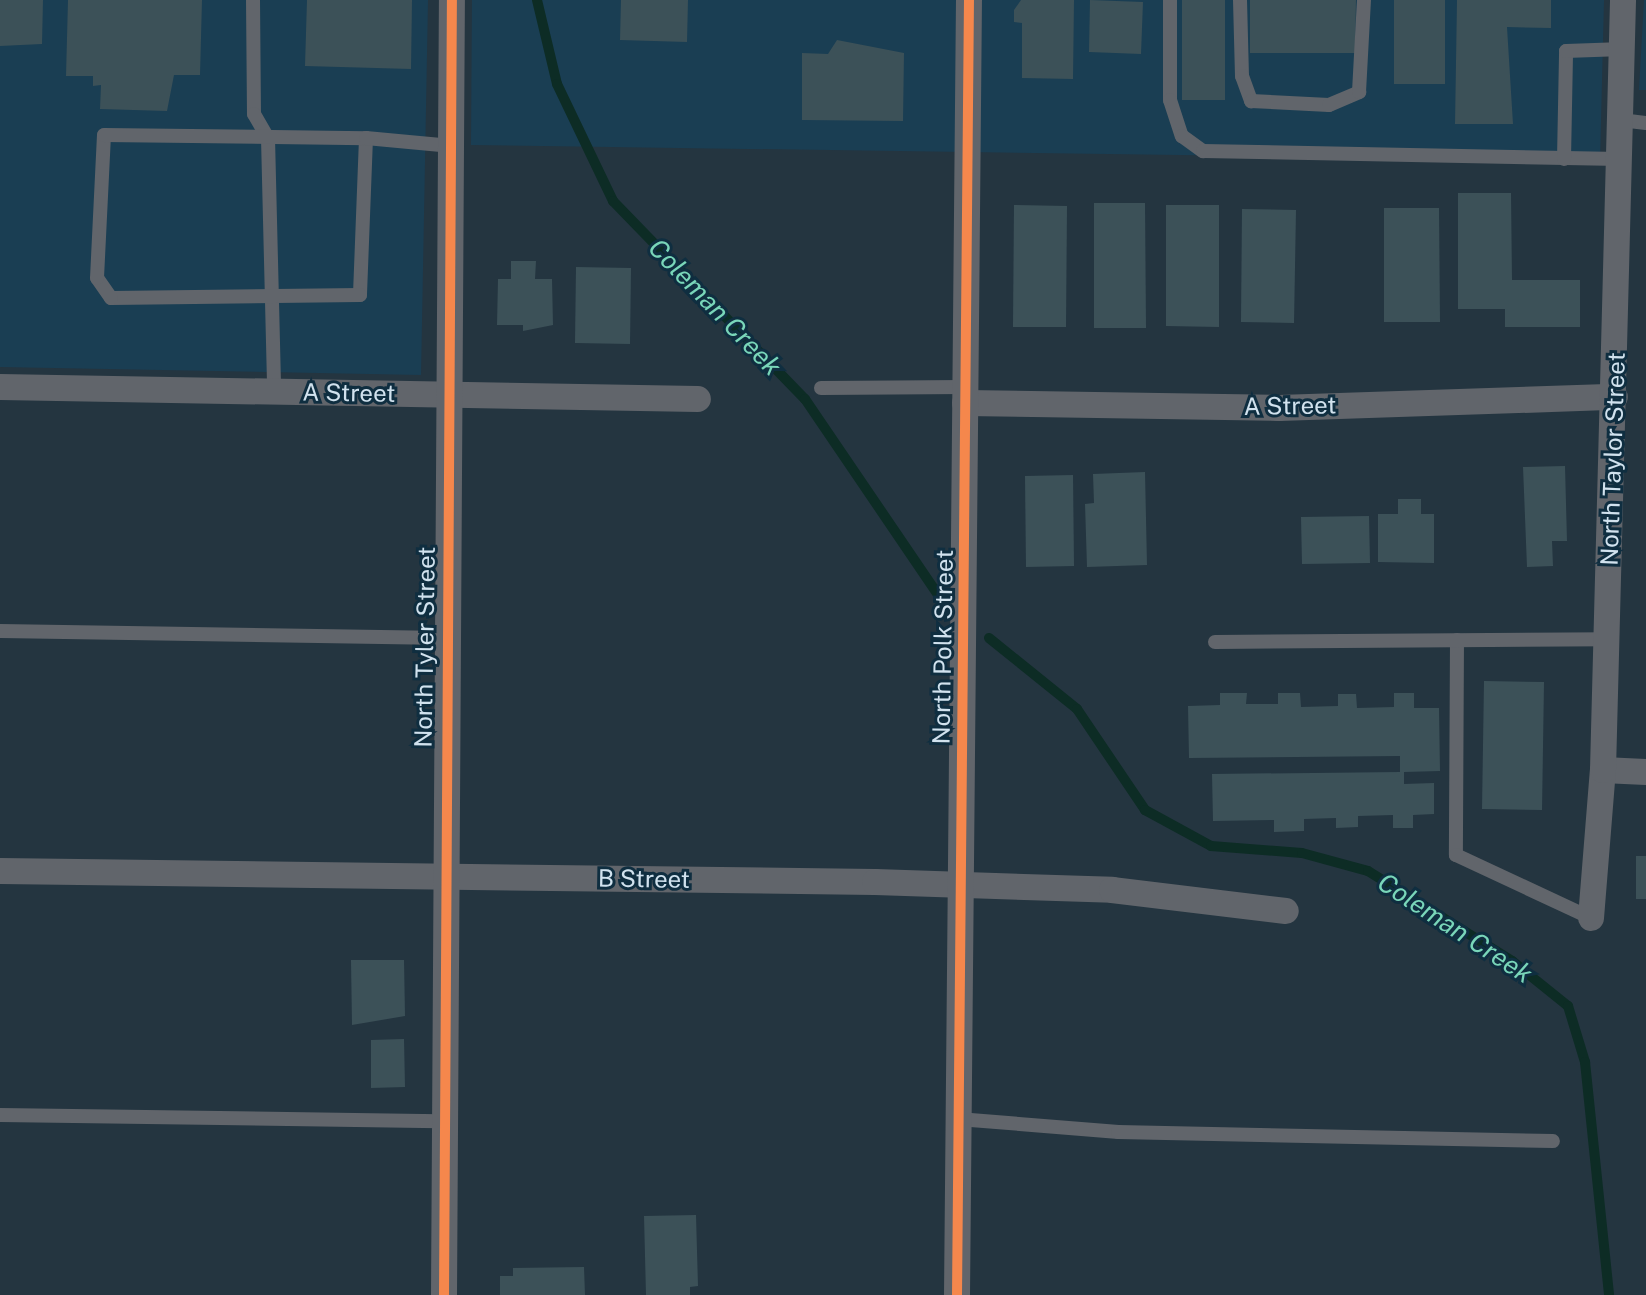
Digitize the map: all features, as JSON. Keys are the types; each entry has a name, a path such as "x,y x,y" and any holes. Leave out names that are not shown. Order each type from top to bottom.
{"street":[{"name":"North Tyler Street","path":"444,1295 440,1121 452,0"},
{"name":"North Polk Street","path":"957,1295 969,0"},
{"name":"North Taylor Street","path":"1591,918 1603,770 1620,159 1633,121 1623,49 1623,0"},
{"name":"A Street","path":"0,387 698,399"},
{"name":"A Street","path":"965,395 1279,408 1615,397"},
{"path":"1603,770 1646,772"},
{"name":"B Street","path":"0,871 1112,890 1286,911"}],"lane":[{"path":"253,0 254,114 268,138 268,294 274,392"},
{"path":"1170,0 1170,100 1182,136 1203,151 1620,159"},
{"path":"1240,0 1242,76 1251,101 1329,105 1359,92 1364,0"},
{"path":"1564,159 1566,51 1623,49"},
{"path":"366,138 360,295 111,298 97,278 104,135 366,138 452,146"},
{"path":"821,388 965,395"},
{"path":"0,631 445,638"},
{"path":"1215,642 1607,639"},
{"path":"1457,640 1456,855 1591,918"},
{"path":"0,1115 440,1121"},
{"path":"958,1119 1118,1132 1553,1141"}],"shaded area":[{"path":"0,0 428,0 421,375 0,367"},
{"path":"472,0 1604,0 1600,161 471,145"},
{"path":"1644,0 1646,90 1639,90"}],"building":[{"path":"0,0 43,0 42,44 0,46"},
{"path":"68,0 202,0 200,75 174,75 167,111 100,109 101,85 93,86 93,76 66,76"},
{"path":"307,0 412,0 411,69 305,66"},
{"path":"621,0 688,0 687,42 620,40"},
{"path":"1021,0 1074,0 1073,79 1022,78 1022,23 1014,22 1014,10"},
{"path":"1090,0 1143,2 1141,54 1089,52"},
{"path":"1182,0 1225,0 1225,100 1182,100"},
{"path":"1250,0 1356,0 1355,53 1250,53"},
{"path":"1394,0 1445,0 1445,84 1394,84"},
{"path":"1457,0 1551,0 1551,28 1507,27 1513,124 1455,124"},
{"path":"837,40 904,53 903,121 802,120 802,53 828,54"},
{"path":"1458,193 1511,193 1512,280 1580,280 1580,327 1505,327 1505,309 1458,309"},
{"path":"1094,203 1145,203 1146,328 1094,328"},
{"path":"1014,205 1067,206 1066,327 1013,327"},
{"path":"1166,205 1219,205 1219,327 1166,326"},
{"path":"1384,208 1439,208 1440,322 1384,322"},
{"path":"1242,209 1296,210 1294,323 1241,322"},
{"path":"511,261 536,261 535,279 552,279 553,325 523,331 523,325 497,325 498,279 511,279"},
{"path":"576,267 631,268 630,344 575,343"},
{"path":"1565,466 1567,541 1552,541 1553,566 1527,567 1523,467"},
{"path":"1145,472 1147,565 1087,567 1085,504 1094,503 1093,474"},
{"path":"1073,475 1074,566 1026,567 1025,476"},
{"path":"1398,499 1421,499 1421,514 1434,514 1434,563 1378,562 1378,514 1398,514"},
{"path":"1369,516 1370,563 1302,564 1301,517"},
{"path":"1484,681 1544,682 1542,810 1482,809"},
{"path":"1220,693 1247,693 1246,704 1278,704 1278,693 1300,693 1301,707 1338,706 1338,694 1356,694 1357,708 1394,707 1394,693 1414,693 1414,708 1439,708 1440,771 1404,772 1404,784 1434,783 1434,814 1413,815 1413,828 1393,828 1393,815 1358,816 1358,827 1336,828 1336,818 1304,819 1304,831 1274,832 1274,820 1213,821 1212,774 1400,772 1400,756 1189,758 1188,706 1220,705"},
{"path":"1636,856 1646,856 1646,899 1636,899"},
{"path":"351,960 404,960 405,1016 352,1025"},
{"path":"404,1039 405,1087 371,1088 371,1040"},
{"path":"696,1215 698,1286 690,1287 690,1295 646,1295 644,1216"},
{"path":"584,1267 585,1295 500,1295 500,1276 513,1276 513,1268"}],"waterway":[{"name":"Coleman Creek","path":"537,0 557,84 613,201 805,399 937,593"},
{"name":"Coleman Creek","path":"989,638 1077,709 1145,810 1211,846 1302,853 1368,871 1512,961 1568,1006 1585,1062 1609,1295"}],"cycle path":[{"path":"444,1295 452,0"},
{"path":"957,1295 969,0"}]}
